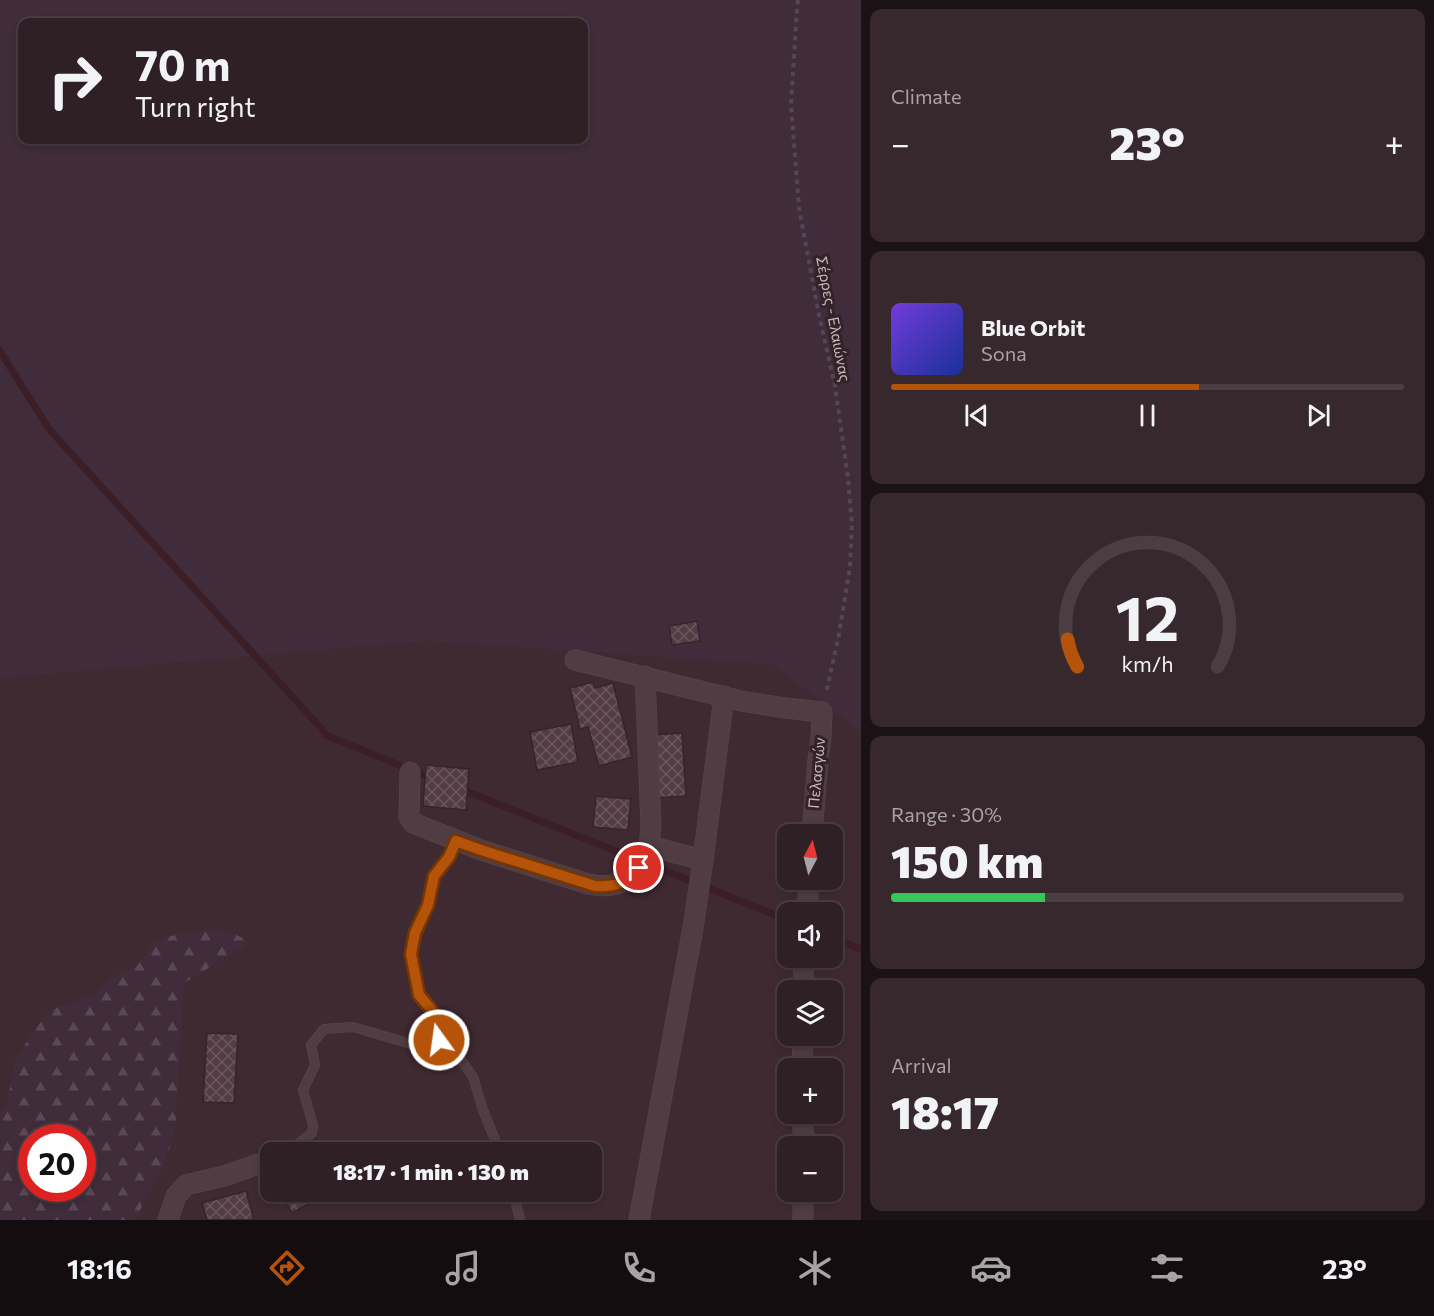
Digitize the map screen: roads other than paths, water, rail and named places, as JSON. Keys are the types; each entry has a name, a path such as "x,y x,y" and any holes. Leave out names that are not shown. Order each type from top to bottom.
{"street":[{"path":"575,660 724,696 704,861 639,1220"},
{"path":"410,772 410,817 414,823 481,850 588,884 604,887 618,885 631,878 639,868 649,846 651,826 645,676"},
{"name":"Πελασγών","path":"724,696 764,705 822,712 813,824"},
{"path":"649,846 704,861"},
{"path":"168,1220 176,1196 186,1185 224,1176 260,1163"},
{"path":"803,1202 803,1220"}],"lane":[{"path":"454,1058 443,1048 434,1015 419,995 411,954 415,933 428,905 434,876 449,857 456,841"},
{"path":"301,1142 312,1133 313,1125 303,1089 315,1065 310,1046 324,1029 353,1027 462,1061 473,1077 496,1142"},
{"path":"516,1202 520,1220"}],"waterway":[{"path":"0,351 49,429 328,736 431,778"},
{"path":"461,789 777,916"},
{"path":"843,942 861,949"}]}
